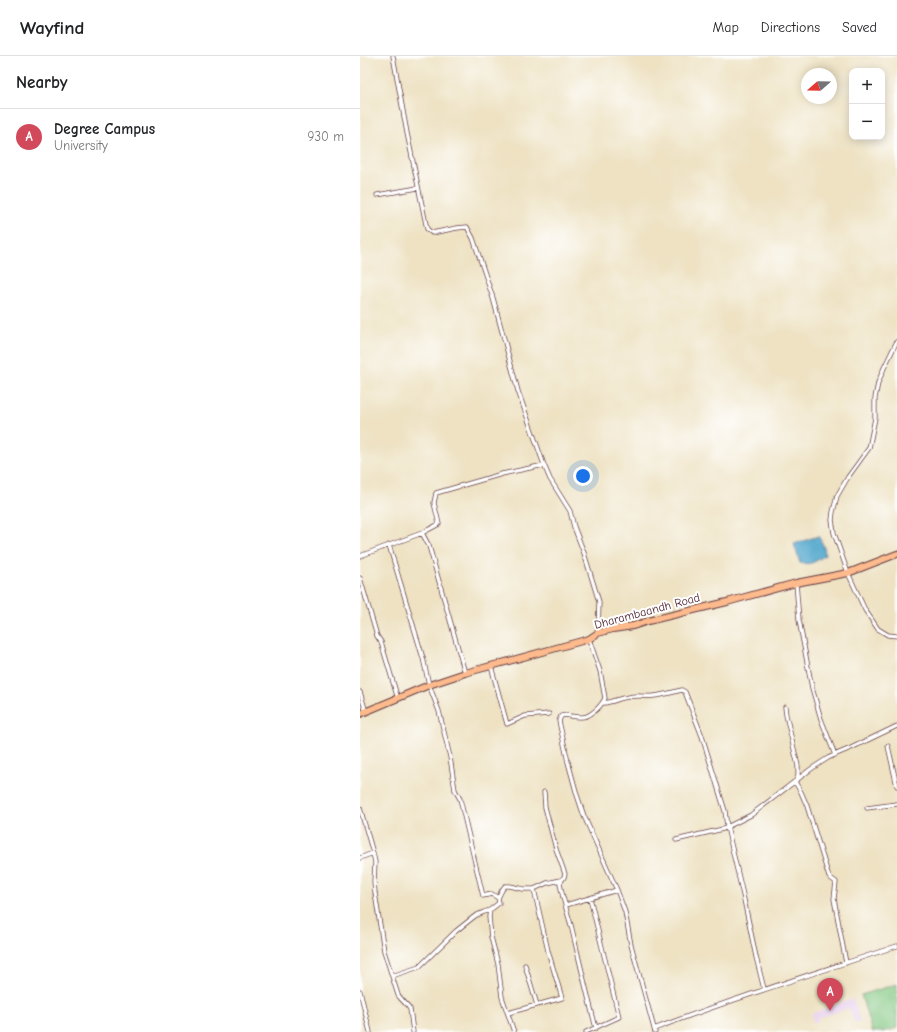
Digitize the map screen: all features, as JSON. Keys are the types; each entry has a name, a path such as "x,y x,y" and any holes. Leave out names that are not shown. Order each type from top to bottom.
{"main road":[{"name":"Dharambaandh Road","path":"363,713 429,685 465,673 589,639 598,633 633,626 796,583 848,573 897,554"}],"street":[{"path":"393,56 427,229 432,233 467,227 473,238 493,298 518,391 544,465 550,479 570,511 574,528 584,553 599,602 598,633"},
{"path":"377,195 418,188"},
{"path":"897,341 878,383 875,418 869,448 848,477 837,496 832,520 834,533 848,573 865,610 878,629 888,635 897,636"},
{"path":"360,556 422,533 439,524 434,503 436,493 502,474 544,465"},
{"path":"422,533 429,546 465,673"},
{"path":"389,545 429,685 439,711 450,757 455,790 460,799 482,896 492,894 498,898"},
{"path":"360,578 398,699"},
{"path":"796,583 799,620 812,688 821,719 835,754"},
{"path":"589,639 600,671 604,702"},
{"path":"491,666 507,724 525,716 549,714"},
{"path":"764,989 727,827 725,811 704,743 685,692 682,690 660,696 618,698 609,702 604,702 591,715 586,717 561,716 559,721 577,795 584,816 617,890 625,912 632,945 655,1030 699,1012 764,989 897,946"},
{"path":"360,692 363,713"},
{"path":"785,707 798,766 798,776 795,782"},
{"path":"676,840 727,827 751,815 811,769 835,754 897,726"},
{"path":"888,746 897,786"},
{"path":"795,782 807,806 830,878 836,882 834,899 846,963"},
{"path":"544,792 556,849 565,874 560,883 596,1028"},
{"path":"867,808 897,804"},
{"path":"360,808 375,862 375,893 384,951 398,995 410,1009 413,1032"},
{"path":"360,858 373,853"},
{"path":"392,976 419,967 456,931 475,916 490,910 499,903 498,898 505,886 523,889 534,888 561,880"},
{"path":"508,1013 562,998 548,951 534,888"},
{"path":"566,905 617,890"},
{"path":"586,1032 619,1017 590,898"},
{"path":"490,910 490,937 498,964 502,997 514,1032"},
{"path":"525,965 537,1005"},
{"path":"360,991 370,1032"}],"shaded area":[{"path":"853,999 860,1021 855,1023 849,1008 818,1018 818,1021 814,1023 811,1014"}],"green space":[{"path":"897,984 897,1028 883,1032 872,1032 861,995"}],"water":[{"path":"818,536 823,545 825,555 808,564 800,563 794,544"}],"place":[{"name":"Degree Campus","path":"830,1011"}]}
